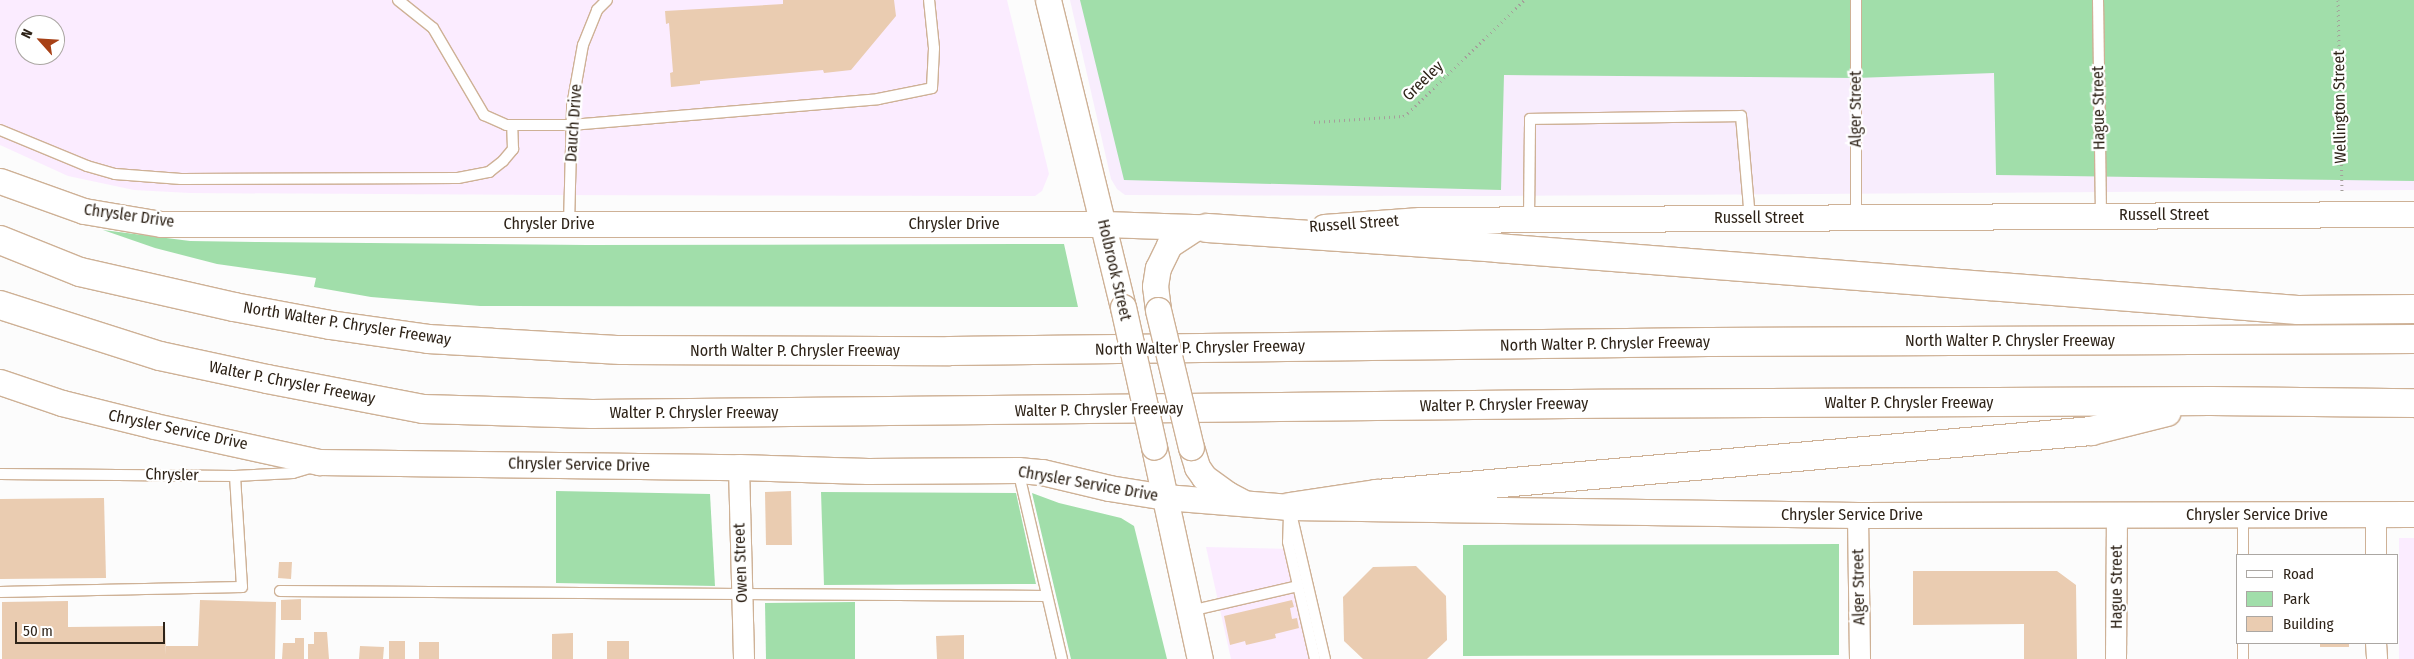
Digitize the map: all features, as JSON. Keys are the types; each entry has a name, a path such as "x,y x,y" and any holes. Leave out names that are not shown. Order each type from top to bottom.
{"highway":[{"path":"1201,228 1497,248 2288,310 2414,309"},
{"name":"North Walter P. Chrysler Freeway","path":"0,240 80,272 330,325 428,339 621,350 950,351 1708,342 2414,339"},
{"name":"Walter P. Chrysler Freeway","path":"0,305 160,356 423,409 602,414 2211,401"},
{"path":"1285,507 1377,494 2091,431 2211,401 2414,403"}],"street":[{"name":"Holbrook Street","path":"1048,0 1104,224 1200,659"},
{"name":"Chrysler Drive","path":"0,181 84,211 161,224 1104,224"},
{"name":"Russell Street","path":"1104,224 1201,228 1314,228 1420,220 2414,214"},
{"path":"1201,228 1169,245 1158,268 1155,286 1158,310 1197,467 1204,477 1227,494 1246,504"},
{"name":"Chrysler Service Drive","path":"0,382 62,403 154,426 319,462 739,467 868,472 1018,470 1042,472 1109,488 1165,497 1285,507 1858,515 2414,514"},
{"name":"Owen Street","path":"739,467 744,659"},
{"path":"2376,514 2376,554"},
{"name":"Alger Street","path":"1858,515 1860,659"},
{"name":"Hague Street","path":"2116,659 2117,516"},
{"path":"2376,644 2377,659"}],"lane":[{"path":"398,0 433,28 484,115 506,125 571,125 878,99 932,88 934,48 930,0"},
{"name":"Dauch Drive","path":"569,224 572,106 583,45 598,10 607,0"},
{"name":"Alger Street","path":"1856,0 1856,217"},
{"name":"Hague Street","path":"2098,0 2101,216"},
{"path":"1530,219 1530,119 1741,116 1750,218"},
{"path":"0,130 87,166 115,174 181,179 458,178 489,172 503,161 513,149 512,125"},
{"name":"Chrysler","path":"0,474 235,476 293,473 342,463"},
{"path":"1018,470 1062,659"},
{"path":"0,592 242,587 235,476"},
{"path":"1285,507 1288,542 1315,659"},
{"path":"1285,507 1325,659"},
{"path":"2243,515 2243,554"},
{"path":"1190,611 1298,586"},
{"path":"280,590 1046,596"},
{"path":"2243,644 2243,659"}],"path":[{"name":"Greeley","path":"1314,122 1403,116 1524,0"},
{"name":"Wellington Street","path":"2338,0 2343,215"}],"shaded area":[{"path":"0,0 1007,0 1049,174 1042,191 1035,196 190,193 134,190 68,176 0,145"},
{"path":"1070,0 2414,0 2414,190 1499,196 1125,195 1117,189 1111,179"},
{"path":"2399,538 2414,538 2414,659 2399,659"},
{"path":"1206,547 1294,549 1322,659 1231,659"}],"green space":[{"path":"1080,0 2414,0 2414,181 1996,175 1994,73 1856,78 1504,75 1501,190 1124,180"},
{"path":"103,230 190,241 256,242 587,245 1064,244 1078,307 480,306 371,297 314,287 316,278 217,264 155,248"},
{"path":"556,491 710,494 715,586 556,583"},
{"path":"821,492 1016,493 1036,584 824,585"},
{"path":"1032,493 1059,503 1121,518 1134,526 1167,659 1071,659"},
{"path":"1839,544 1839,655 1463,656 1463,545"},
{"path":"855,602 855,659 766,659 765,603"}],"building":[{"path":"783,0 894,0 896,16 851,70 824,73 823,70 700,81 700,84 671,87 670,73 673,72 669,23 666,24 665,11 783,4"},
{"path":"791,491 792,545 766,545 765,492"},
{"path":"104,498 106,578 0,579 0,499"},
{"path":"279,562 292,562 291,579 278,578"},
{"path":"1416,566 1446,596 1447,640 1427,659 1363,659 1344,641 1343,597 1373,567"},
{"path":"1913,571 2057,571 2076,585 2077,659 2024,659 2024,624 1913,625"},
{"path":"301,599 301,620 281,620 281,600"},
{"path":"200,600 276,602 275,659 2,659 2,602 68,601 68,627 165,626 166,655 166,646 198,646"},
{"path":"1292,600 1294,607 1290,608 1292,619 1297,618 1299,628 1275,634 1276,638 1246,645 1245,641 1230,645 1224,616"},
{"path":"314,632 327,632 329,659 308,659 308,644 314,644"},
{"path":"573,633 573,659 552,659 552,634"},
{"path":"964,635 964,659 937,659 936,636"},
{"path":"295,638 304,638 304,659 282,659 283,643 295,643"},
{"path":"389,641 405,641 405,659 389,659"},
{"path":"607,641 629,641 629,659 607,659"},
{"path":"419,642 439,642 439,659 419,659"},
{"path":"2320,644 2349,644 2349,647 2320,647"},
{"path":"360,646 384,647 383,659 359,659"}]}
